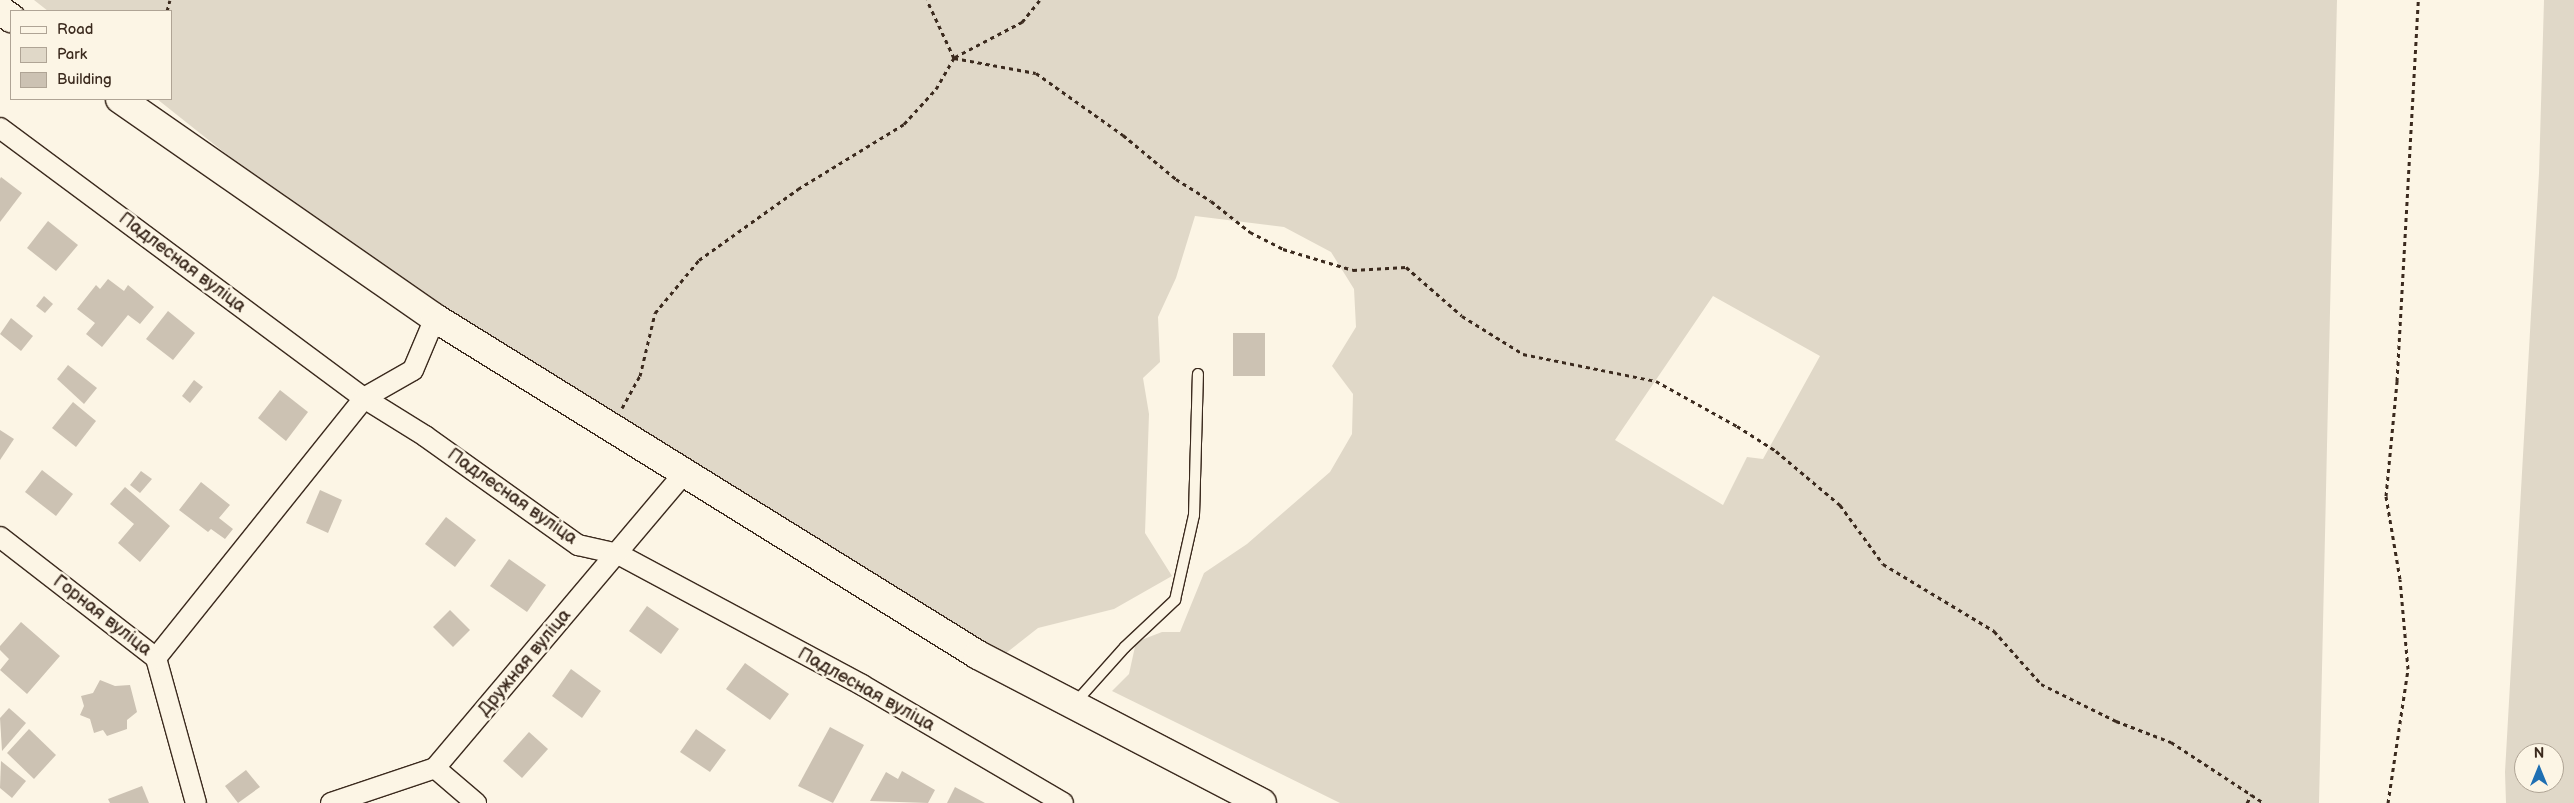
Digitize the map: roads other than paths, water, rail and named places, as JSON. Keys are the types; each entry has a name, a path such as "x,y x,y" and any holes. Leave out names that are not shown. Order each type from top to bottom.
{"street":[{"path":"121,100 435,318 978,655 1262,803"},
{"name":"Падлесная вуліца","path":"0,128 364,398 426,436 578,544 618,554 862,685 1063,803"},
{"path":"156,658 364,398 413,370 435,318"},
{"name":"Дружная вуліца","path":"436,768 618,554 684,473"},
{"name":"Горная вуліца","path":"0,537 156,658 196,803"},
{"path":"330,803 436,768 476,803"}],"lane":[{"path":"1074,705 1125,647 1174,600 1194,514 1198,374"}]}
